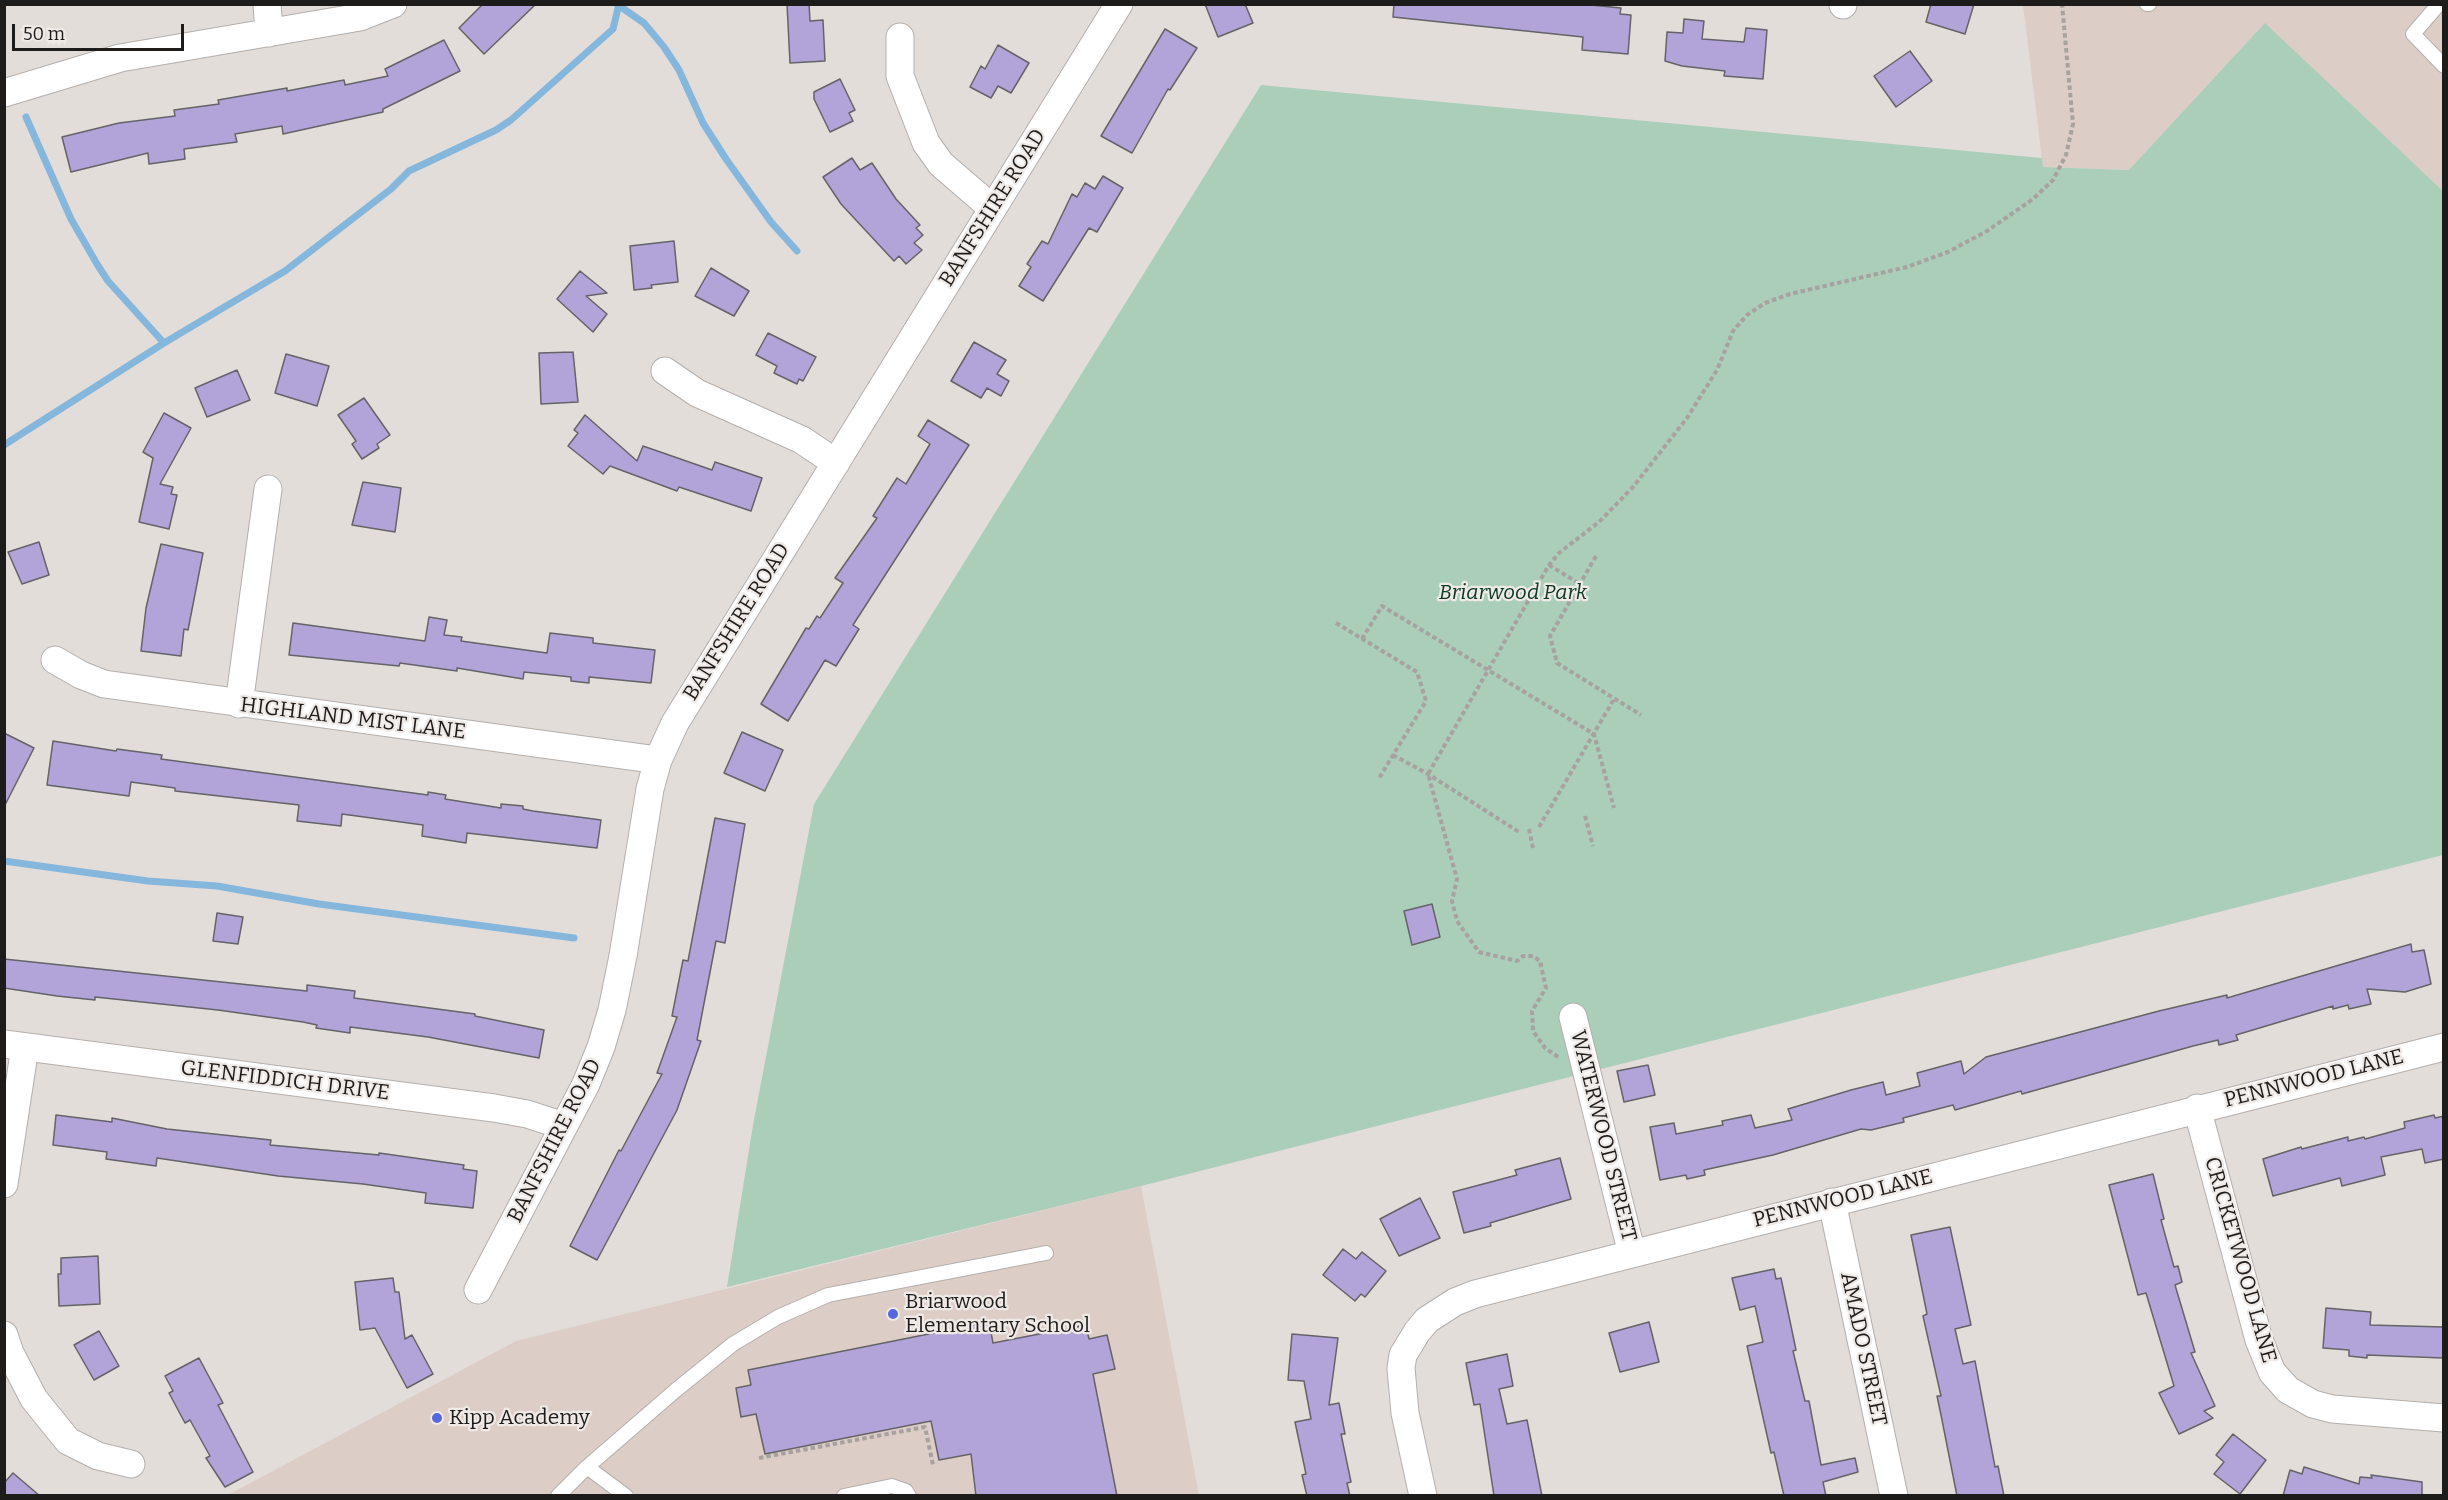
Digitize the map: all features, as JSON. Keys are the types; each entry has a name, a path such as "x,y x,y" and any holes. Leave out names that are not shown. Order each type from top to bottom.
{"street":[{"path":"267,4 269,33"},
{"path":"4,93 120,58 360,17 393,4"},
{"name":"BANFSHIRE ROAD","path":"478,1290 586,1083 612,1010 650,789 658,760 675,723 1119,4"},
{"path":"900,37 900,76 926,143 941,164 992,208"},
{"path":"665,371 697,393 802,440 836,463"},
{"path":"239,704 268,489"},
{"name":"HIGHLAND MIST LANE","path":"55,660 81,675 104,684 658,760"},
{"name":"WATERWOOD STREET","path":"1573,1017 1632,1254"},
{"path":"4,1184 15,1046"},
{"name":"GLENFIDDICH DRIVE","path":"15,1046 494,1108 526,1114 564,1126"},
{"name":"PENNWOOD LANE","path":"1423,1496 1405,1413 1401,1368 1404,1355 1427,1320 1438,1311 1475,1294 2444,1047"},
{"name":"CRICKETWOOD LANE","path":"2198,1108 2259,1340 2272,1372 2288,1390 2313,1404 2332,1409 2444,1418"},
{"name":"AMADO STREET","path":"1832,1202 1894,1496"},
{"path":"4,1335 10,1353 34,1399 68,1441 98,1456 131,1464"}],"lane":[{"path":"2439,4 2413,34 2444,66"},
{"path":"558,1496 586,1467 732,1344 778,1317 828,1295 1046,1253"},
{"path":"586,1467 626,1496"},
{"path":"844,1496 892,1486 906,1491 909,1496"}],"path":[{"path":"1562,1060 1545,1048 1533,1031 1532,1011 1546,988 1540,961 1533,956 1523,956 1517,961 1479,952 1457,921 1452,901 1456,879 1428,774 1549,564 1559,553 1599,522 1633,487 1687,418 1717,370 1733,331 1748,315 1765,303 1790,294 1907,267 1948,252 2006,218 2033,199 2053,180 2066,155 2073,124 2062,4"},
{"path":"1596,556 1550,636 1557,663 1641,715"},
{"path":"1549,564 1580,584"},
{"path":"1362,639 1382,606 1594,734 1614,808"},
{"path":"1336,623 1418,672 1426,701 1378,780"},
{"path":"1539,827 1614,699"},
{"path":"1393,755 1428,774 1519,832"},
{"path":"1585,816 1593,846"},
{"path":"1529,829 1533,848"},
{"path":"759,1458 925,1426 933,1465"}],"shaded area":[{"path":"2023,5 2443,5 2443,191 2265,24 2130,170 2043,167"},
{"name":"Briarwood Elementary School","path":"1141,1186 1199,1495 226,1496 516,1341"}],"green space":[{"name":"Briarwood Park","path":"2265,23 2443,191 2443,855 1141,1186 727,1287 753,1125 814,804 1261,85 2042,158 2043,167 2129,170"}],"building":[{"path":"483,4 536,4 484,54 459,28"},
{"path":"787,4 809,4 810,21 823,20 825,61 790,63"},
{"path":"1205,4 1245,4 1253,23 1218,37"},
{"path":"1394,4 1581,4 1621,8 1620,14 1631,15 1628,54 1582,50 1583,37 1393,17"},
{"path":"1931,4 1974,4 1965,34 1926,22"},
{"path":"1684,19 1704,21 1702,39 1744,42 1746,28 1767,30 1763,79 1724,76 1725,71 1682,66 1665,61 1667,32 1683,33"},
{"path":"1165,29 1197,48 1170,90 1168,89 1132,153 1101,136"},
{"path":"444,40 460,71 383,109 383,112 283,134 282,126 235,134 237,142 184,149 185,159 149,164 148,153 71,172 62,137 119,123 175,116 174,110 219,104 218,100 287,88 287,91 344,80 345,85 388,76 385,69"},
{"path":"998,45 1029,63 1011,93 998,86 991,98 970,87 981,66 985,69"},
{"path":"1910,51 1932,81 1896,107 1874,76"},
{"path":"840,79 855,110 849,113 853,121 830,132 814,99 814,92"},
{"path":"852,158 860,170 872,163 896,199 920,225 916,228 923,235 914,243 922,250 906,264 899,256 894,261 841,204 823,177"},
{"path":"1103,176 1123,188 1097,232 1089,228 1043,301 1019,286 1031,267 1027,264 1042,241 1048,244 1072,194 1077,197 1085,183 1095,189"},
{"path":"674,241 678,282 651,285 652,288 634,290 630,246"},
{"path":"711,268 749,291 734,316 695,296"},
{"path":"580,271 607,293 586,296 607,314 593,332 557,299"},
{"path":"768,333 816,357 803,381 799,379 797,384 774,373 777,366 756,355"},
{"path":"974,342 1006,360 997,374 1009,381 1001,396 987,388 981,398 951,381"},
{"path":"573,352 578,402 541,404 539,353"},
{"path":"286,354 329,366 317,406 275,393"},
{"path":"237,370 250,400 207,417 195,388"},
{"path":"364,398 390,435 377,444 379,448 362,459 352,444 356,441 338,415"},
{"path":"164,413 191,428 160,484 173,487 171,494 177,495 169,529 139,522 153,458 143,452"},
{"path":"585,415 637,461 643,446 712,470 715,462 762,478 751,511 679,487 677,491 610,466 603,474 568,446 578,433 574,430"},
{"path":"928,420 969,445 853,625 859,629 836,666 825,660 788,721 761,704 806,628 809,629 817,616 820,618 843,583 835,578 877,518 873,516 897,478 906,484 930,444 918,436"},
{"path":"363,482 401,488 395,532 352,525"},
{"path":"39,542 49,575 22,584 8,552"},
{"path":"161,544 203,553 188,630 184,629 181,656 141,651 146,608"},
{"path":"429,617 447,620 444,635 462,637 461,641 547,653 550,633 593,638 593,643 655,650 651,683 589,677 589,683 571,681 571,677 524,672 523,679 457,668 457,671 400,663 399,666 289,655 293,623 425,641"},
{"path":"742,732 783,750 765,791 724,773"},
{"path":"4,733 34,748 4,807"},
{"path":"53,741 116,751 117,749 162,755 161,759 428,795 428,792 446,795 445,799 501,808 501,804 523,806 523,809 533,811 601,820 597,848 467,833 466,843 422,836 423,825 342,814 341,826 297,821 299,805 175,791 175,788 131,782 129,796 47,785"},
{"path":"715,818 745,824 725,943 716,941 697,1040 701,1041 677,1110 597,1260 570,1246 619,1150 621,1151 662,1074 657,1073 677,1017 672,1016 683,960 688,961"},
{"path":"1432,904 1440,937 1412,945 1404,911"},
{"path":"217,913 243,917 238,944 213,941"},
{"path":"2411,944 2412,952 2424,950 2431,984 2405,992 2367,989 2371,1004 2349,1009 2348,1005 2333,1009 2333,1006 2236,1035 2238,1040 2219,1045 2218,1040 2193,1046 2022,1094 2021,1091 1955,1110 1953,1105 1903,1118 1904,1122 1871,1130 1861,1129 1773,1155 1704,1170 1705,1175 1687,1179 1686,1175 1660,1180 1650,1127 1674,1123 1676,1134 1723,1125 1722,1121 1751,1115 1755,1128 1792,1120 1788,1109 1851,1090 1883,1082 1886,1095 1920,1086 1917,1073 1961,1061 1964,1074 1986,1057 2159,1011 2227,995 2227,998"},
{"path":"4,959 307,991 307,985 355,991 354,998 475,1014 475,1016 544,1030 539,1058 428,1037 350,1027 350,1033 316,1028 317,1025 303,1022 218,1010 95,997 95,1000 57,996 4,988"},
{"path":"1648,1065 1655,1095 1624,1102 1617,1071"},
{"path":"56,1115 112,1122 112,1118 167,1129 271,1140 270,1145 379,1155 379,1153 464,1165 463,1169 477,1171 473,1208 425,1203 426,1193 363,1184 278,1176 157,1158 156,1166 106,1159 107,1152 53,1145"},
{"path":"2434,1115 2435,1118 2444,1116 2444,1159 2425,1163 2422,1149 2381,1157 2385,1175 2342,1186 2340,1178 2273,1196 2263,1159 2301,1147 2302,1149 2348,1137 2348,1141 2364,1137 2365,1139 2405,1128 2404,1122"},
{"path":"1560,1158 1571,1199 1464,1233 1453,1192 1517,1175 1515,1170"},
{"path":"2153,1174 2164,1219 2161,1220 2174,1267 2178,1266 2182,1282 2175,1285 2195,1352 2191,1353 2215,1406 2204,1411 2213,1418 2179,1434 2159,1393 2174,1386 2146,1293 2138,1295 2109,1185"},
{"path":"1420,1198 1440,1238 1399,1256 1380,1219"},
{"path":"1950,1227 1971,1325 1955,1329 1963,1364 1975,1361 1995,1467 1998,1466 2004,1496 1957,1496 1937,1396 1941,1396 1923,1316 1927,1314 1911,1235"},
{"path":"1343,1249 1356,1259 1362,1252 1386,1271 1365,1297 1361,1294 1355,1301 1323,1275"},
{"path":"98,1256 100,1304 59,1306 58,1274 61,1274 61,1258"},
{"path":"1774,1269 1776,1279 1781,1278 1796,1350 1793,1351 1805,1401 1809,1401 1821,1465 1855,1458 1858,1472 1823,1482 1826,1496 1784,1496 1774,1452 1771,1453 1747,1346 1763,1342 1755,1306 1740,1310 1732,1278"},
{"path":"393,1278 395,1292 399,1292 405,1339 412,1335 433,1374 407,1388 375,1328 360,1330 355,1282"},
{"path":"2326,1308 2371,1312 2370,1325 2444,1327 2443,1358 2367,1355 2367,1358 2349,1356 2349,1350 2323,1348"},
{"path":"989,1322 993,1343 1086,1325 1089,1339 1107,1335 1115,1369 1093,1374 1117,1496 976,1496 971,1454 939,1460 931,1421 765,1454 756,1414 741,1417 736,1388 751,1385 748,1370"},
{"path":"1649,1322 1659,1362 1620,1372 1609,1333"},
{"path":"99,1331 119,1366 94,1380 74,1345"},
{"path":"1292,1334 1338,1338 1329,1405 1339,1403 1345,1434 1341,1434 1351,1482 1347,1483 1350,1496 1307,1496 1302,1475 1306,1474 1295,1422 1311,1419 1304,1381 1288,1380"},
{"path":"1507,1354 1513,1386 1499,1389 1507,1424 1527,1420 1542,1496 1494,1496 1480,1404 1474,1405 1466,1363"},
{"path":"199,1358 223,1403 218,1405 253,1472 225,1487 206,1458 210,1456 190,1420 185,1423 169,1393 173,1391 165,1376"},
{"path":"2233,1434 2266,1460 2240,1494 2214,1474 2224,1462 2216,1455"},
{"path":"2304,1467 2359,1484 2360,1477 2372,1478 2371,1475 2422,1482 2422,1496 2283,1496 2290,1470 2302,1474"},
{"path":"13,1473 40,1496 4,1496 4,1483"}],"waterway":[{"path":"4,445 164,343 285,271 391,189 409,171 496,130 511,120 613,29 619,4"},
{"path":"618,5 644,23 664,47 679,70 703,123 726,159 771,222 797,251"},
{"path":"26,117 71,219 97,264 108,281 164,343"},
{"path":"4,861 148,881 217,886 319,904 574,938"}],"place":[{"name":"Briarwood Elementary School","path":"893,1314"},
{"name":"Kipp Academy","path":"437,1418"}]}
